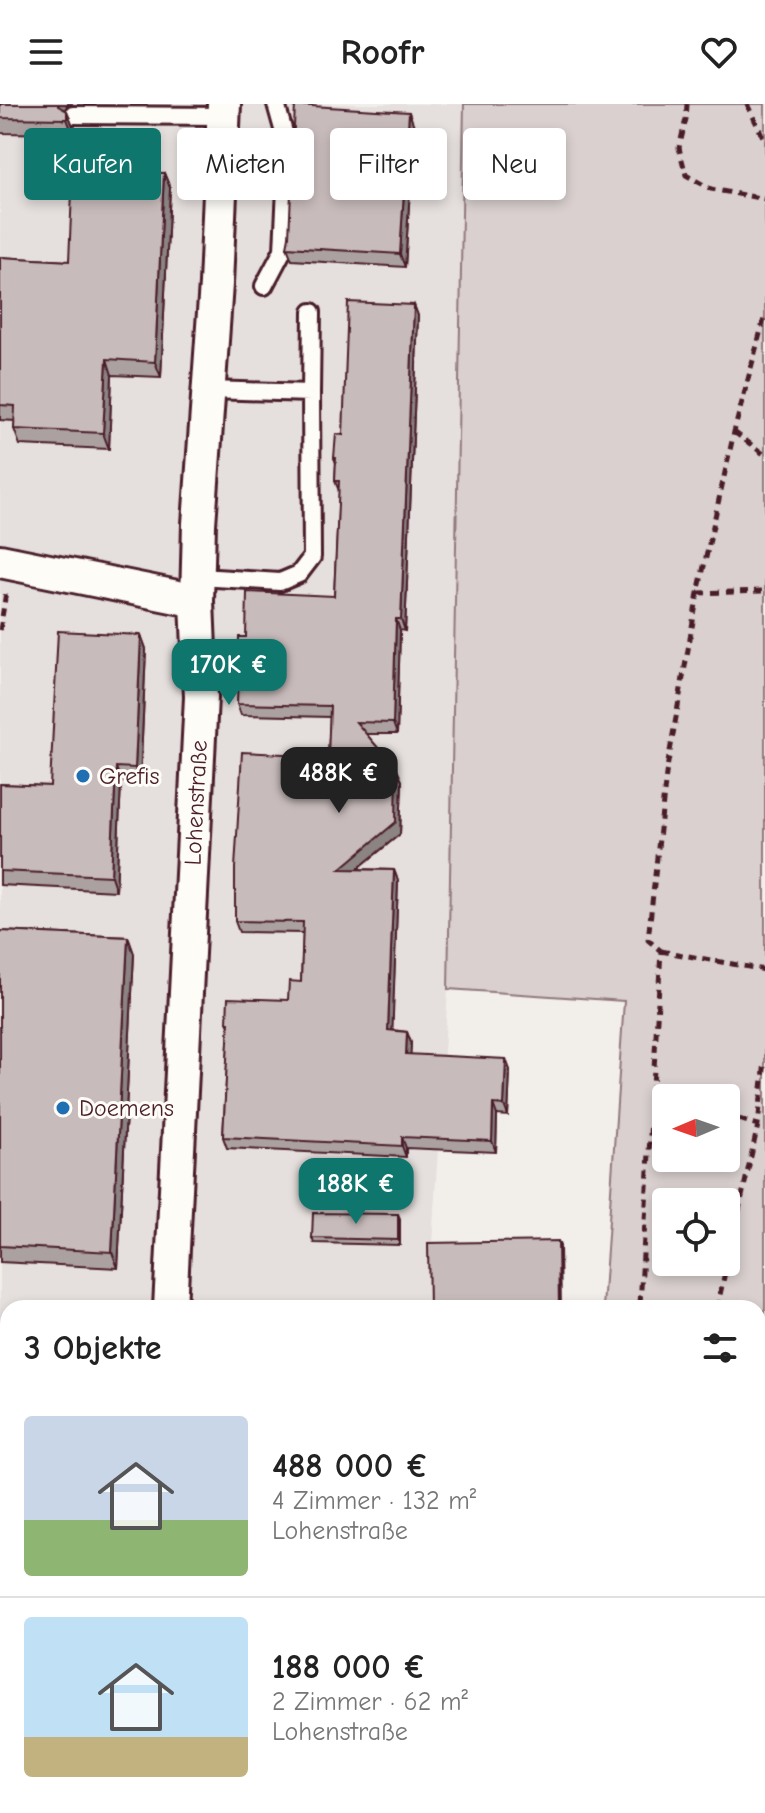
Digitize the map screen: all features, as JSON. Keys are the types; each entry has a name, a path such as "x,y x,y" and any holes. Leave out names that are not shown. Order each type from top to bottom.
{"street":[{"name":"Lohenstraße","path":"170,1300 201,697 199,524 216,284 223,110"},
{"path":"0,561 198,589"}],"lane":[{"path":"264,286 283,250 288,147 276,104"},
{"path":"73,115 223,110"},
{"path":"198,589 280,582 299,574 312,557 312,312"},
{"path":"209,390 311,393"}],"path":[{"path":"687,104 679,148 686,175 711,189 765,199"},
{"path":"747,104 765,141"},
{"path":"765,315 734,432 698,593 666,774 648,940 661,951 765,970"},
{"path":"734,432 765,455"},
{"path":"698,593 765,591"},
{"path":"0,630 1,613"},
{"path":"653,1084 661,951"},
{"path":"719,1300 758,1125 765,1061"},
{"path":"640,1300 652,1092"},
{"path":"740,1119 758,1125"}],"shaded area":[{"path":"0,104 464,104 448,989 429,1300 0,1300"},
{"path":"464,104 765,104 765,1300 604,1300 624,1001 448,989 463,159 463,200 566,200 566,128 464,128"}],"building":[{"path":"0,104 58,104 67,111 67,119 0,118"},
{"path":"295,105 409,112 408,128 330,128 330,200 403,200 400,254 287,247 291,200 314,200 314,128 294,128"},
{"path":"161,173 164,173 155,362 107,359 103,433 14,429 15,406 0,405 0,257 69,261 72,200 161,200"},
{"path":"348,302 414,305 401,619 396,619 393,723 356,722 397,770 396,822 340,869 394,870 388,1030 407,1032 406,1054 506,1059 504,1105 493,1104 492,1141 402,1137 402,1146 223,1137 228,998 288,1000 289,981 301,982 303,922 235,921 242,752 328,756 330,706 237,704 239,637 246,637 247,592 334,596 339,481 335,481 334,458 336,434 343,435"},
{"path":"58,631 141,635 135,768 116,767 111,876 0,871 0,784 50,786"},
{"name":"Doemens","path":"0,931 128,937 112,1252 0,1246"},
{"path":"313,1213 398,1214 398,1240 312,1238"},
{"path":"558,1241 559,1300 429,1300 428,1243"}],"place":[{"name":"Grefis","path":"83,776"},
{"name":"Doemens","path":"63,1108"}]}
